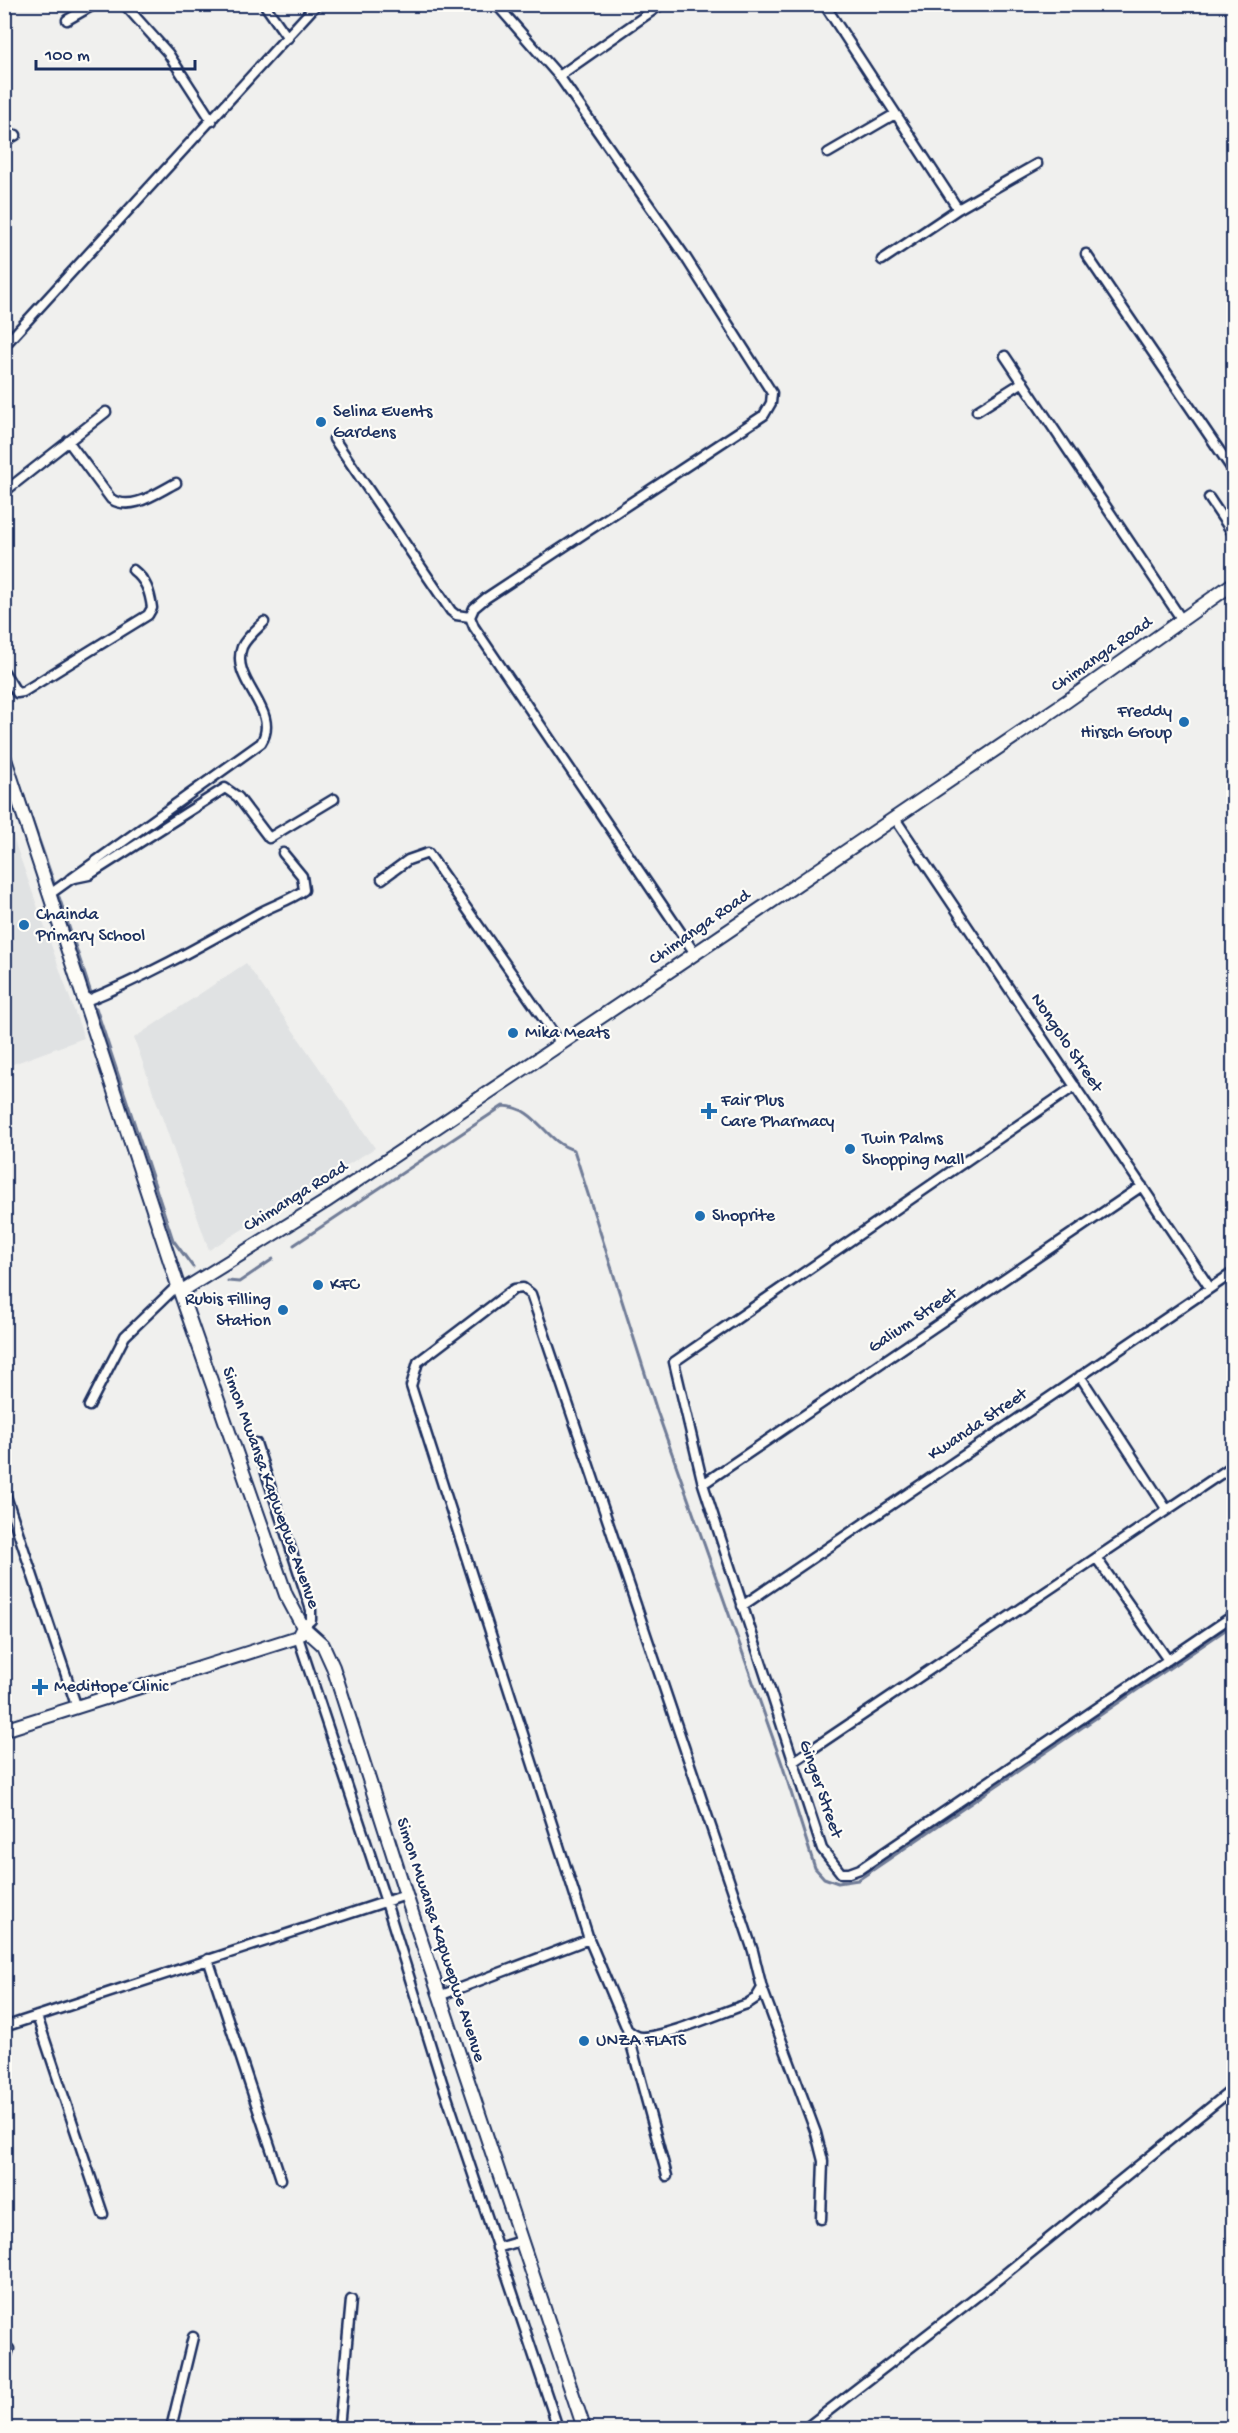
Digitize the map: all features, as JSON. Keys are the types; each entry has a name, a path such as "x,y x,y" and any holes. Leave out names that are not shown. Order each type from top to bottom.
{"main road":[{"name":"Chimanga Road","path":"179,1288 325,1203 894,817 1004,745 1233,583"},
{"name":"Simon Mwansa Kapwepwe Avenue","path":"4,756 179,1288 286,1594 301,1632 323,1645 333,1667 439,1996 584,2428"},
{"path":"4,1730 77,1708 301,1632"}],"street":[{"path":"67,20 95,4"},
{"path":"124,4 168,53 212,121"},
{"path":"264,4 288,38"},
{"path":"4,346 317,4"},
{"path":"496,4 559,76 686,258 772,393 771,403 764,415 486,598 474,608 470,617 474,627 694,952"},
{"path":"559,76 662,4"},
{"path":"824,4 958,209"},
{"path":"828,153 895,114"},
{"path":"4,142 16,135"},
{"path":"882,260 958,209 1037,164"},
{"path":"1086,254 1233,472"},
{"path":"1005,356 1182,620"},
{"path":"977,411 1023,382"},
{"path":"4,492 106,412"},
{"path":"334,439 451,611 456,615 470,617"},
{"path":"68,441 111,499 120,504 132,504 176,483"},
{"path":"1209,498 1233,535"},
{"path":"4,672 17,693 23,692 147,615 152,609 147,584 133,570"},
{"path":"50,894 261,743 267,733 266,722 242,669 240,656 243,644 264,622"},
{"path":"70,879 89,875 225,788 238,796 265,836 269,838 334,798"},
{"name":"Nongolo Street","path":"894,817 1210,1288"},
{"path":"86,1001 146,976 274,904 304,890 302,876 283,853"},
{"path":"382,879 408,860 428,853 561,1044"},
{"name":"Ginger Street","path":"1074,1086 674,1362 703,1484 822,1849 841,1873 849,1874 860,1869 1233,1615"},
{"name":"Galium Street","path":"703,1484 1142,1186"},
{"name":"Kwanda Street","path":"742,1606 1233,1272"},
{"path":"89,1406 125,1336 179,1288"},
{"path":"667,2176 627,2029 589,1939 411,1386 412,1374 418,1362 514,1289 523,1288 531,1294 587,1454 753,1951 762,1988 816,2133 823,2161 821,2218"},
{"path":"1080,1376 1167,1510"},
{"path":"256,1443 311,1610 311,1620 301,1632 442,2082 558,2428"},
{"path":"793,1762 1233,1465"},
{"path":"4,1490 8,1510 77,1708"},
{"path":"1096,1559 1168,1660"},
{"path":"4,2027 406,1895"},
{"path":"439,1996 589,1939"},
{"path":"208,1959 281,2179"},
{"path":"627,2029 634,2036 659,2034 747,2004 756,1998 762,1988"},
{"path":"38,2016 103,2214"},
{"path":"807,2428 990,2286 1233,2088"},
{"path":"497,2248 521,2241"},
{"path":"339,2428 351,2300"},
{"path":"171,2428 193,2337"},
{"path":"4,2364 9,2349"}],"shaded area":[{"name":"Chainda Primary School","path":"4,812 84,1038 5,1067 4,1067"},
{"path":"246,963 375,1148 209,1250 134,1038"}],"waterway":[{"path":"8,751 54,883"},
{"path":"59,897 91,993"},
{"path":"96,1008 173,1240 193,1267"},
{"path":"294,1245 503,1106 524,1112 563,1146 574,1150 657,1411 782,1764 815,1868 824,1878 838,1883 858,1880 1234,1624"},
{"path":"228,1281 239,1282 273,1259"}],"place":[{"name":"Selina Events Gardens","path":"321,422"},
{"name":"Freddy Hirsch Group","path":"1184,722"},
{"name":"Chainda Primary School","path":"24,925"},
{"name":"Mika Meats","path":"513,1033"},
{"name":"Fair Plus Care Pharmacy","path":"709,1111"},
{"name":"Twin Palms Shopping Mall","path":"850,1149"},
{"name":"Shoprite","path":"700,1216"},
{"name":"KFC","path":"318,1285"},
{"name":"Rubis Filling Station","path":"283,1310"},
{"name":"MediHope Clinic","path":"40,1687"},
{"name":"UNZA FLATS","path":"584,2041"}]}
